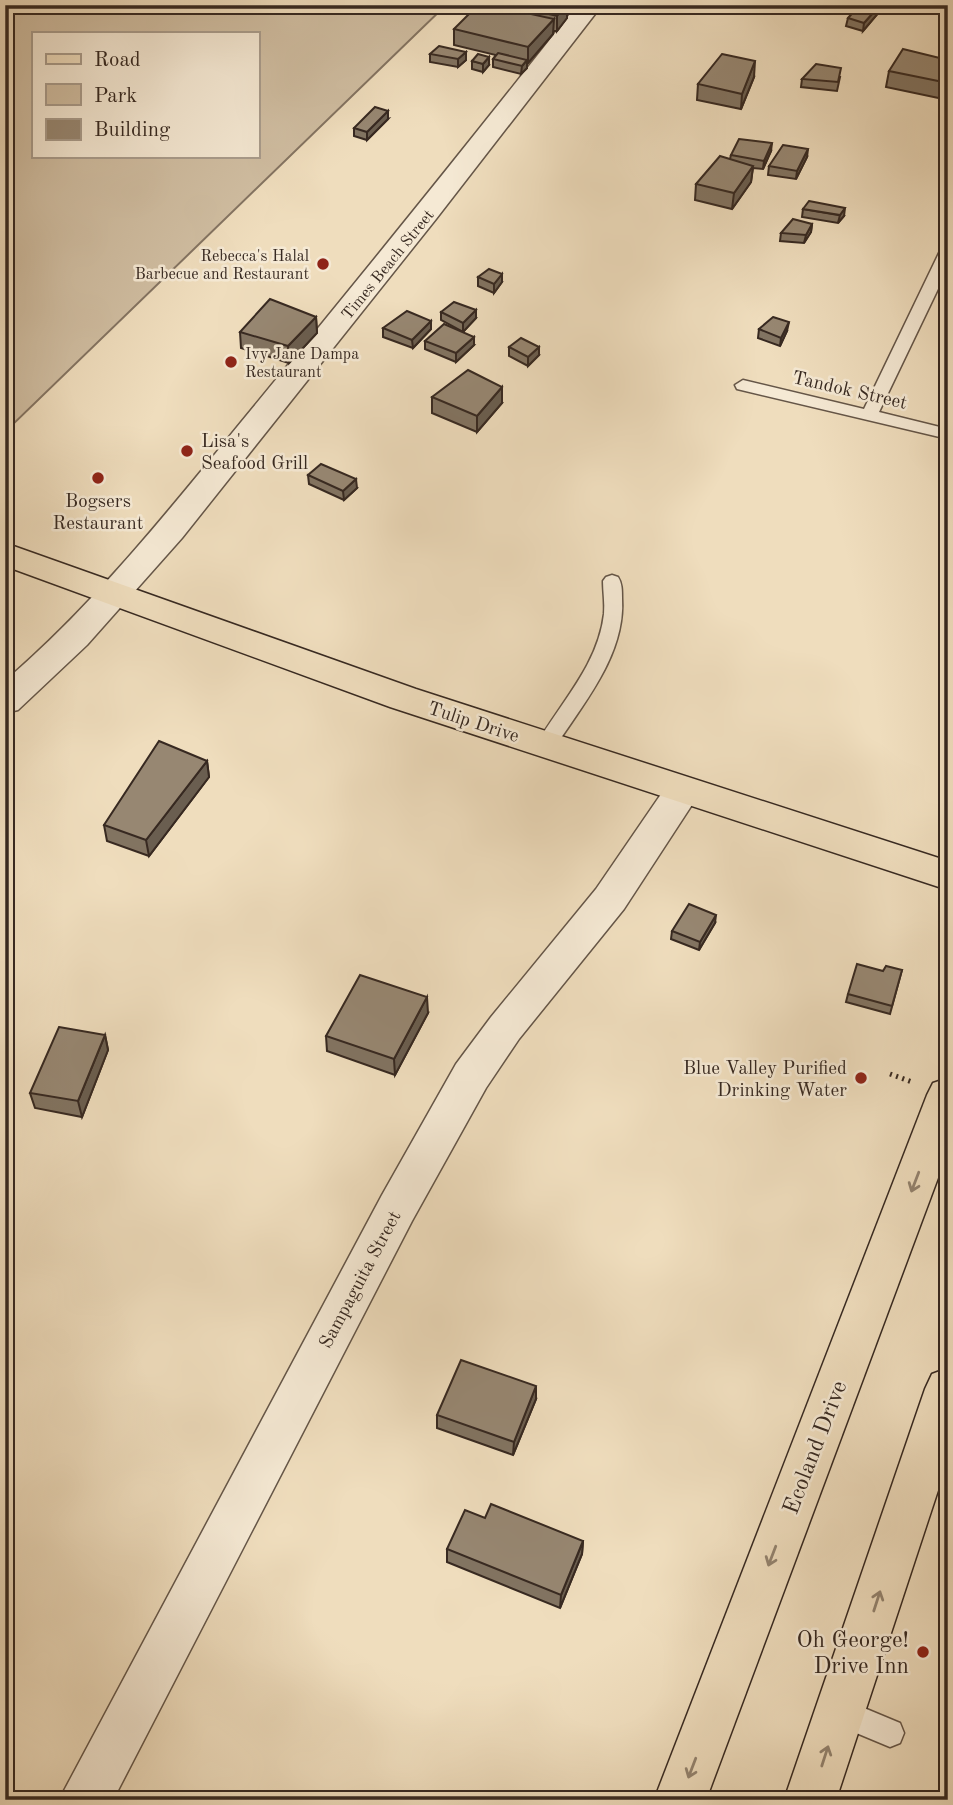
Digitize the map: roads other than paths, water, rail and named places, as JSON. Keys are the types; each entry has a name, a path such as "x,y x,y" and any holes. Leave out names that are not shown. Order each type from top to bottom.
{"main road":[{"name":"Tulip Drive","path":"5,554 403,698 948,876"},
{"name":"Ecoland Drive","path":"680,1800 948,1095"},
{"path":"810,1800 948,1389"}],"street":[{"name":"Times Beach Street","path":"5,701 44,668 115,594 454,182 590,5"},
{"name":"Sampaguita Street","path":"85,1800 390,1220 471,1076 505,1028 610,899 683,791"}],"lane":[{"path":"869,415 948,251"},
{"name":"Tandok Street","path":"743,385 948,434"},
{"path":"546,745 583,686 608,636 613,613 612,581"},
{"path":"840,1712 890,1733"}],"place":[{"name":"Rebecca's Halal Barbecue and Restaurant","path":"323,264"},
{"name":"Ivy Jane Dampa Restaurant","path":"231,362"},
{"name":"Lisa's Seafood Grill","path":"187,451"},
{"name":"Bogsers Restaurant","path":"98,478"},
{"name":"Blue Valley Purified Drinking Water","path":"861,1078"},
{"name":"Oh George! Drive Inn","path":"923,1652"}]}
